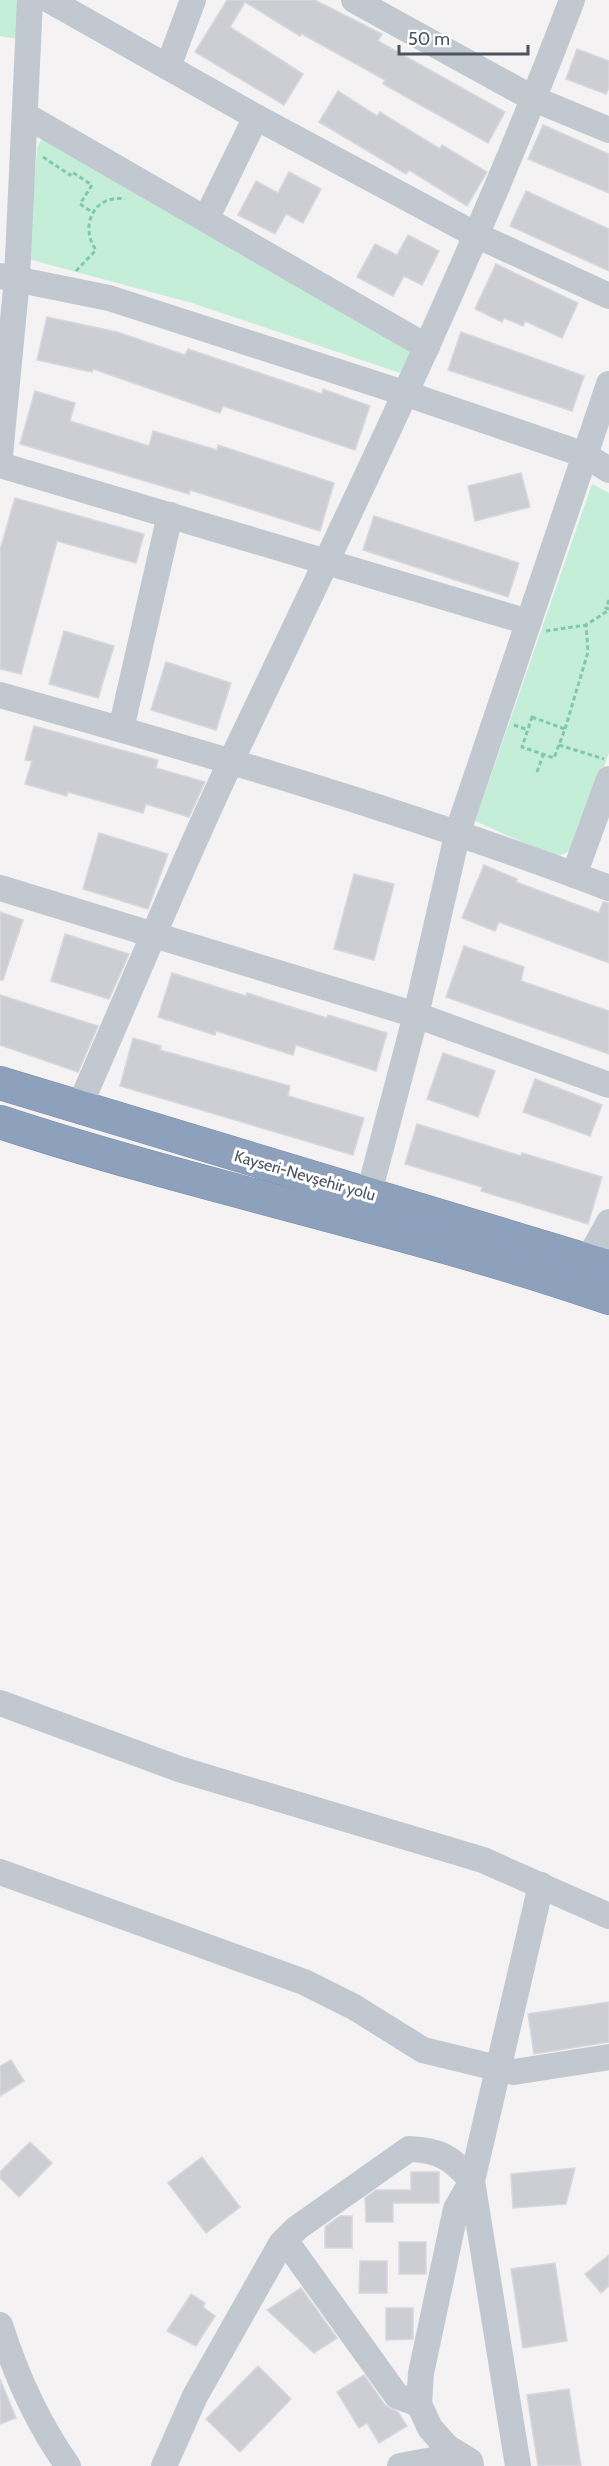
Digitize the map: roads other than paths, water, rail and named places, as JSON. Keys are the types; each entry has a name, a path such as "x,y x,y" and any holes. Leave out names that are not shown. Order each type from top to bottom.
{"highway":[{"name":"Kayseri-Nevşehir yolu","path":"0,1083 78,1109 369,1193 599,1263"},
{"name":"Kayseri-Nevşehir yolu","path":"0,1122 65,1144 389,1232 609,1298"}],"street":[{"path":"0,455 8,278 24,144 30,0"},
{"path":"49,0 256,117 476,235 609,296"},
{"path":"168,67 193,0"},
{"path":"354,0 534,99 609,130"},
{"path":"78,1109 232,760 407,394 534,99 572,0"},
{"path":"25,115 427,347"},
{"path":"206,219 256,117"},
{"path":"8,278 109,298 407,394 585,456 609,470"},
{"path":"369,1193 416,1015 458,831 609,384"},
{"path":"0,465 329,561 526,628"},
{"path":"121,729 170,515"},
{"path":"0,695 232,760 458,831 609,888"},
{"path":"574,875 609,780"},
{"path":"0,888 416,1015 609,1084"},
{"path":"599,1263 609,1222"},
{"path":"0,1703 179,1769 483,1860 609,1916"},
{"path":"0,1872 304,1982 354,2007 423,2050 514,2072 609,2057"},
{"path":"465,2461 447,2447 430,2428 419,2404 421,2373 456,2209 472,2181 541,1885"},
{"path":"164,2466 195,2396 285,2240 297,2228 409,2149 430,2150 456,2162 472,2181 518,2466"},
{"path":"285,2240 397,2396 419,2404"},
{"path":"0,2325 30,2401 50,2440 68,2466"},
{"path":"400,2466 465,2461"}]}
